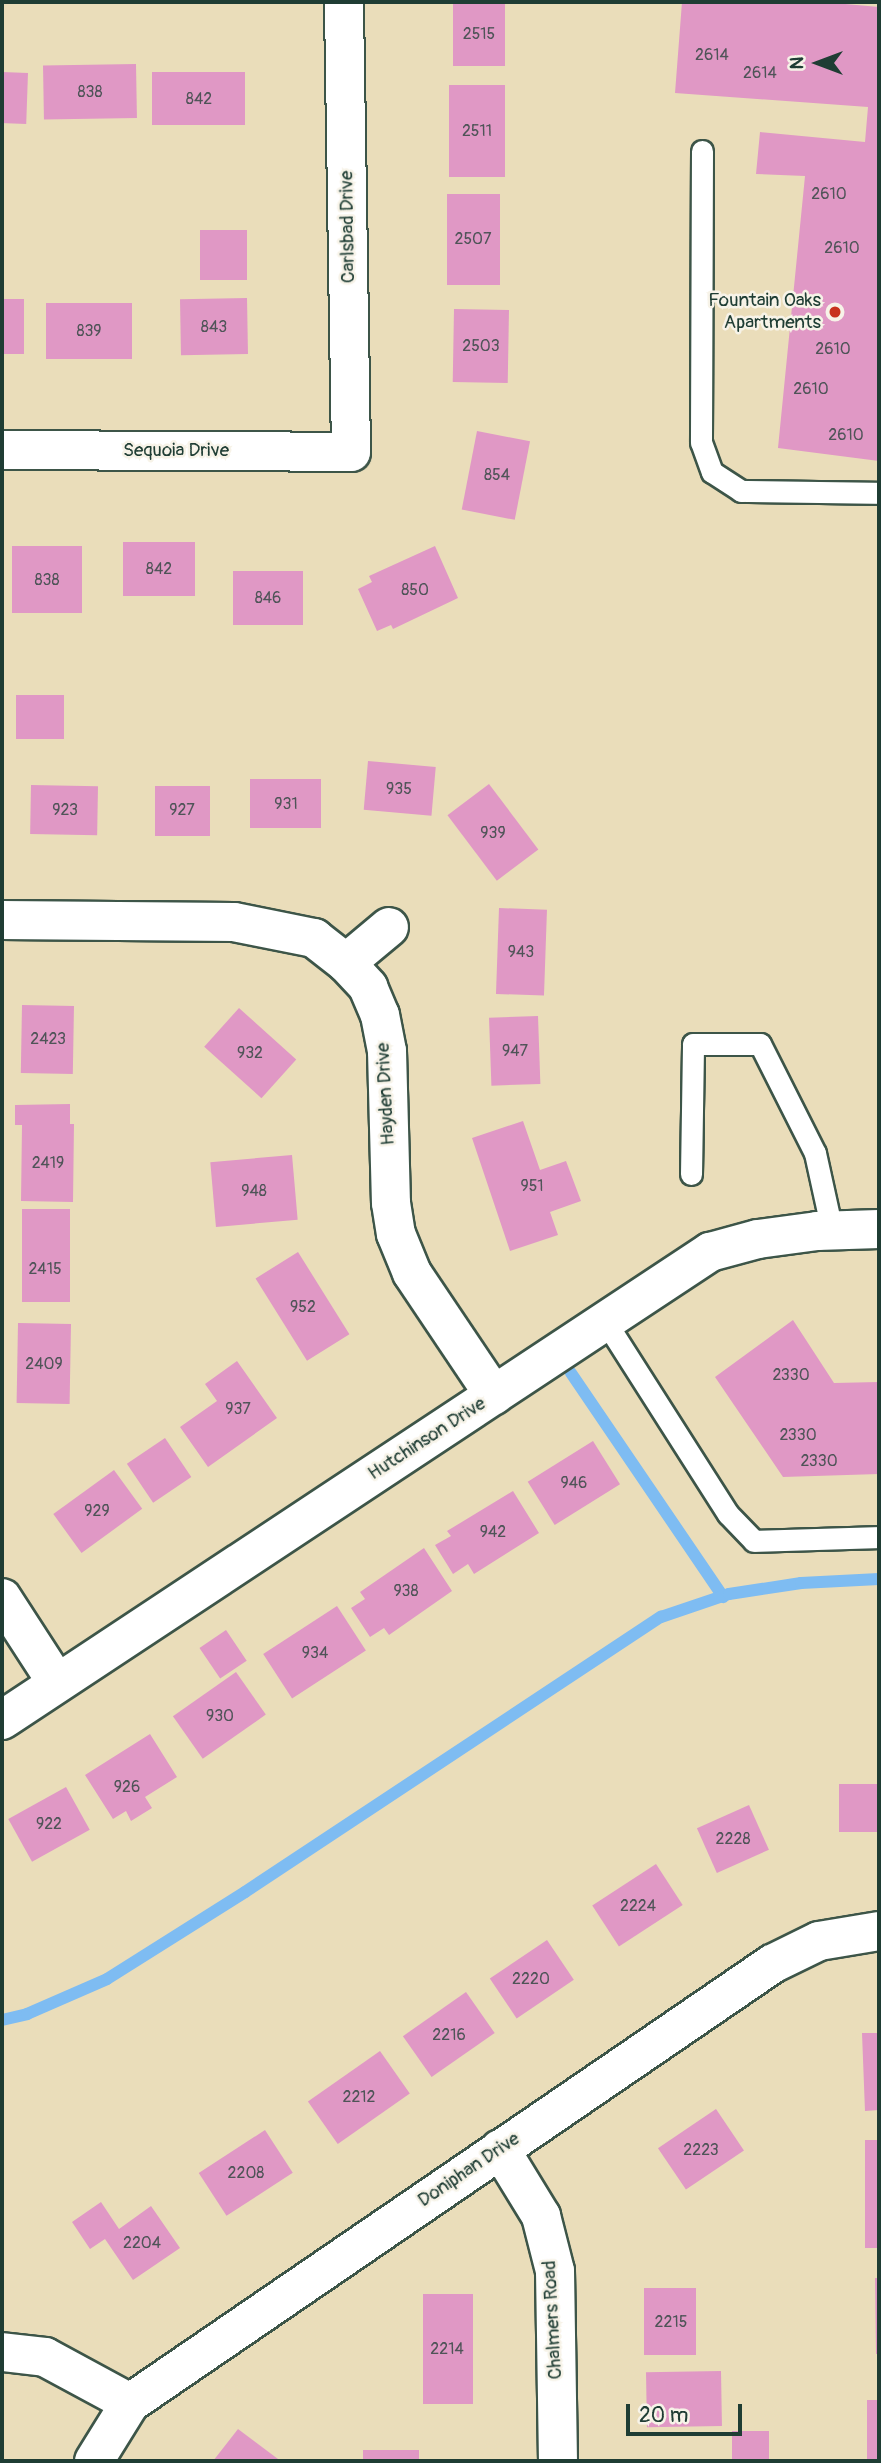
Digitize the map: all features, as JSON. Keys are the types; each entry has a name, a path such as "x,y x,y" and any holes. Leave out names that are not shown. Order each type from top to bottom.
{"street":[{"name":"Carlsbad Drive","path":"344,2 351,452"},
{"name":"Sequoia Drive","path":"2,450 351,452"},
{"name":"Hayden Drive","path":"2,920 234,922 314,938 346,963 368,987 380,1014 387,1051 391,1203 396,1234 412,1273 494,1395"},
{"path":"346,963 389,927"},
{"name":"Hutchinson Drive","path":"2,1720 710,1252 758,1239 832,1230 879,1229"},
{"path":"2,1598 57,1684"},
{"name":"Doniphan Drive","path":"94,2461 130,2403 772,1964 819,1941 879,1930"},
{"name":"Chalmers Road","path":"500,2149 541,2216 555,2271 558,2461"},
{"path":"2,2352 45,2357 130,2403"}],"lane":[{"path":"702,151 701,442 712,472 741,491 879,493"},
{"path":"691,1174 693,1044 760,1044 815,1153 832,1230"},
{"path":"605,1321 728,1514 754,1541 879,1536"}],"building":[{"path":"453,2 505,2 505,66 453,66"},
{"name":"Fountain Oaks Apartments","path":"682,2 823,2 879,7 879,461 778,448 805,176 756,174 760,132 865,142 868,107 675,93"},
{"path":"136,64 137,118 44,120 43,66"},
{"path":"2,72 28,73 26,124 2,123"},
{"path":"152,72 245,72 245,125 152,125"},
{"path":"449,85 505,85 505,177 449,177"},
{"path":"447,194 500,194 500,285 447,285"},
{"path":"200,230 247,230 247,280 200,280"},
{"path":"247,298 248,354 181,355 180,299"},
{"path":"2,299 24,299 24,354 2,354"},
{"path":"46,303 132,303 132,359 46,359"},
{"path":"454,309 509,310 508,383 453,382"},
{"path":"477,431 530,441 515,520 462,510"},
{"path":"123,542 195,542 195,596 123,596"},
{"path":"12,546 82,546 82,613 12,613"},
{"path":"435,546 458,598 393,629 391,625 377,631 358,589 372,582 369,576"},
{"path":"233,571 303,571 303,625 233,625"},
{"path":"16,695 64,695 64,739 16,739"},
{"path":"368,761 436,767 431,816 364,810"},
{"path":"250,779 321,779 321,828 250,828"},
{"path":"489,784 538,849 497,881 447,815"},
{"path":"31,785 98,786 97,835 30,834"},
{"path":"155,786 210,786 210,836 155,836"},
{"path":"499,908 547,910 544,996 496,994"},
{"path":"22,1005 74,1006 73,1074 21,1073"},
{"path":"239,1008 296,1060 261,1098 204,1047"},
{"path":"538,1016 540,1084 491,1086 489,1018"},
{"path":"70,1104 70,1124 74,1124 73,1202 21,1201 22,1125 15,1125 15,1105"},
{"path":"523,1121 540,1170 566,1161 581,1201 550,1212 558,1235 510,1251 472,1138"},
{"path":"292,1155 298,1220 216,1227 210,1162"},
{"path":"22,1209 70,1209 70,1302 22,1302"},
{"path":"298,1252 349,1334 307,1361 256,1278"},
{"path":"793,1320 834,1383 879,1382 879,1474 783,1477 715,1377"},
{"path":"18,1323 71,1324 70,1404 17,1403"},
{"path":"237,1361 277,1418 208,1467 180,1427 217,1401 205,1384"},
{"path":"165,1438 191,1477 153,1503 127,1464"},
{"path":"593,1441 620,1484 555,1525 528,1482"},
{"path":"114,1470 142,1509 82,1553 53,1514"},
{"path":"513,1491 539,1533 474,1574 468,1564 453,1574 435,1545 451,1536 447,1531"},
{"path":"424,1548 452,1591 389,1635 384,1628 370,1637 351,1608 365,1599 360,1592"},
{"path":"337,1606 366,1650 292,1698 263,1654"},
{"path":"226,1630 247,1661 220,1679 199,1648"},
{"path":"236,1672 266,1715 203,1759 173,1716"},
{"path":"150,1734 177,1777 145,1797 152,1808 131,1821 126,1811 113,1819 85,1775"},
{"path":"839,1784 879,1784 879,1832 839,1832"},
{"path":"66,1787 90,1830 32,1862 8,1819"},
{"path":"749,1805 769,1850 717,1873 697,1828"},
{"path":"656,1864 683,1905 619,1946 592,1905"},
{"path":"547,1940 574,1980 517,2018 490,1979"},
{"path":"466,1992 495,2033 432,2077 403,2036"},
{"path":"862,2033 879,2033 879,2110 865,2111"},
{"path":"380,2051 410,2094 338,2144 308,2101"},
{"path":"716,2109 744,2150 686,2190 658,2148"},
{"path":"265,2130 293,2173 227,2216 199,2173"},
{"path":"865,2140 879,2140 879,2248 865,2248"},
{"path":"101,2202 119,2229 151,2206 180,2248 133,2280 105,2239 90,2249 72,2222"},
{"path":"875,2278 879,2278 879,2354 876,2354"},
{"path":"644,2288 696,2288 696,2355 644,2355"},
{"path":"423,2294 473,2294 473,2404 423,2404"},
{"path":"721,2371 722,2426 647,2427 646,2372"},
{"path":"867,2400 879,2400 879,2461 867,2461"},
{"path":"238,2429 278,2459 213,2461"},
{"path":"732,2431 769,2431 769,2461 732,2461"},
{"path":"363,2450 419,2450 419,2461 363,2461"}],"waterway":[{"path":"571,1373 723,1597"},
{"path":"2,2020 27,2014 107,1979 245,1892 661,1617 729,1594 801,1583 879,1579"}],"place":[{"name":"Fountain Oaks Apartments","path":"835,312"}]}
